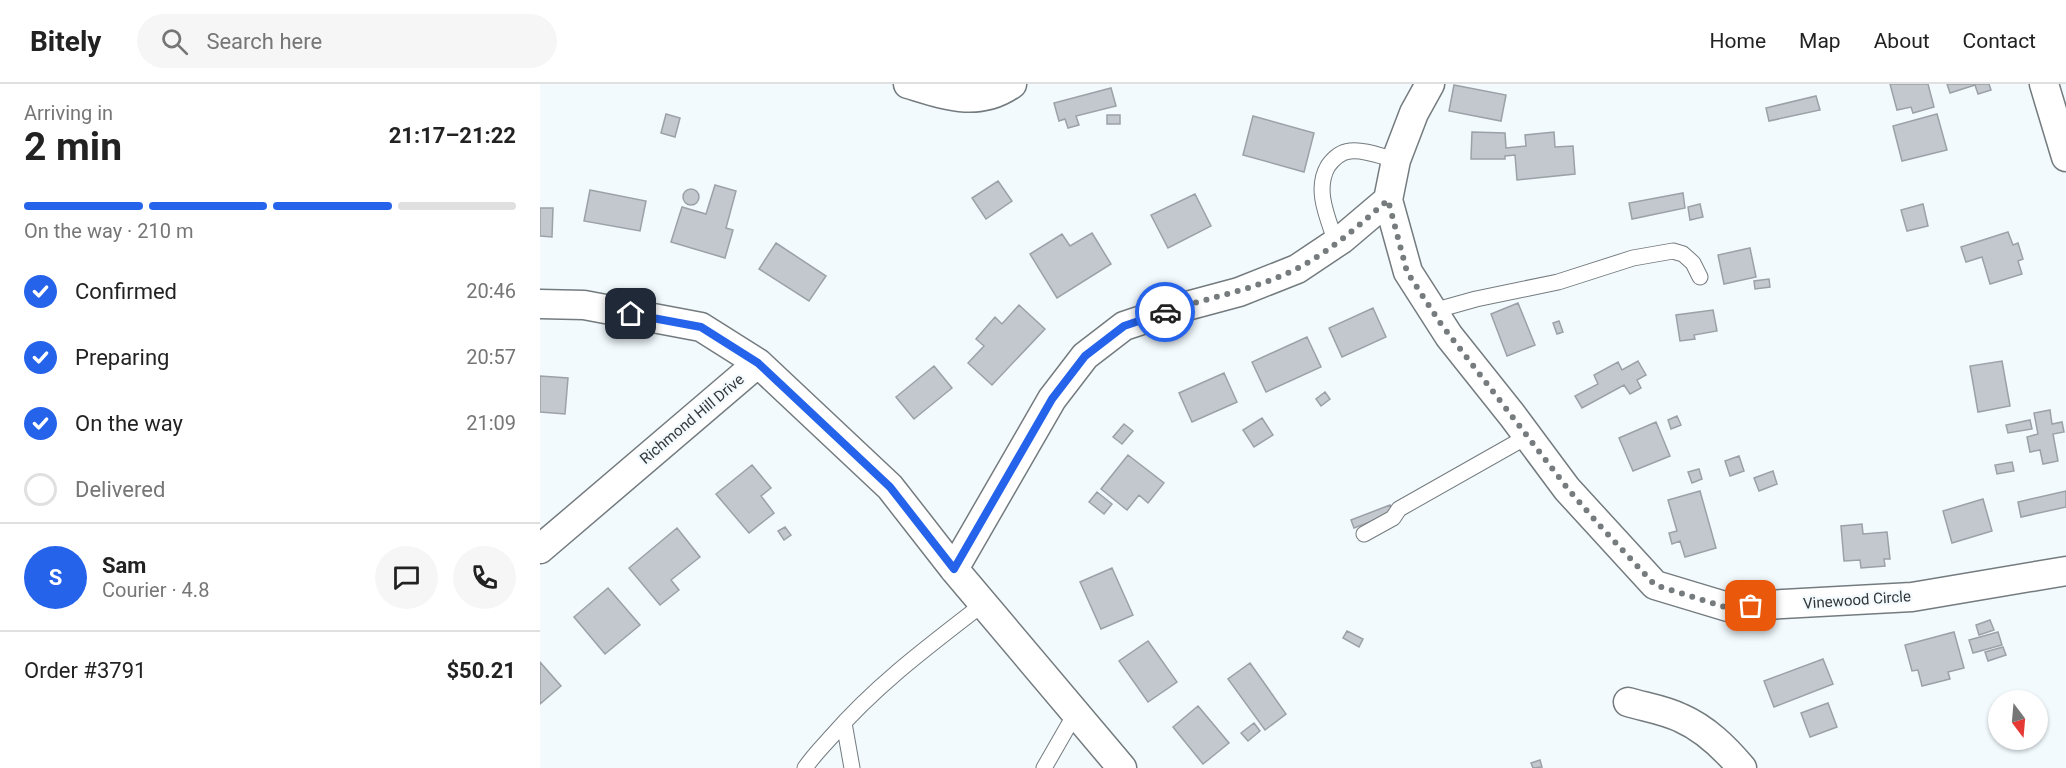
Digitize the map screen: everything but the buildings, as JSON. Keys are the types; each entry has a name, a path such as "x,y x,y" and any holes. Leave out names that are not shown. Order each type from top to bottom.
{"street":[{"path":"908,84 953,97 976,98 1001,92 1012,84"},
{"path":"954,569 1052,399 1085,356 1124,326 1239,292 1297,269 1336,243 1388,200 1396,160 1414,113 1431,84"},
{"path":"2044,84 2066,157"},
{"name":"Vinewood Circle","path":"1388,200 1407,272 1449,336 1568,489 1655,585 1728,608 1912,597 2066,571"},
{"path":"540,304 584,305 701,327 758,363"},
{"name":"Richmond Hill Drive","path":"540,549 758,363 890,487 954,569 1122,768"},
{"path":"1628,702 1680,717 1698,727 1723,746 1742,768"}],"lane":[{"path":"1336,243 1322,201 1322,177 1333,159 1348,151 1357,150 1396,160"},
{"path":"1432,311 1487,296 1558,282 1633,258 1673,251 1683,254 1693,263 1700,277"},
{"path":"1364,534 1393,518 1399,509 1528,436"},
{"path":"805,768 868,698 922,650 983,604"},
{"path":"1044,768 1075,714"},
{"path":"844,723 852,768"}],"way so far":[{"path":"1165,312 1239,292 1297,269 1342,239 1388,200 1407,272 1449,336 1568,489 1601,527 1655,585 1728,608 1751,606"}],"route":[{"path":"631,314 701,327 758,363 890,487 954,569 1052,399 1085,356 1124,326 1165,312"}]}
